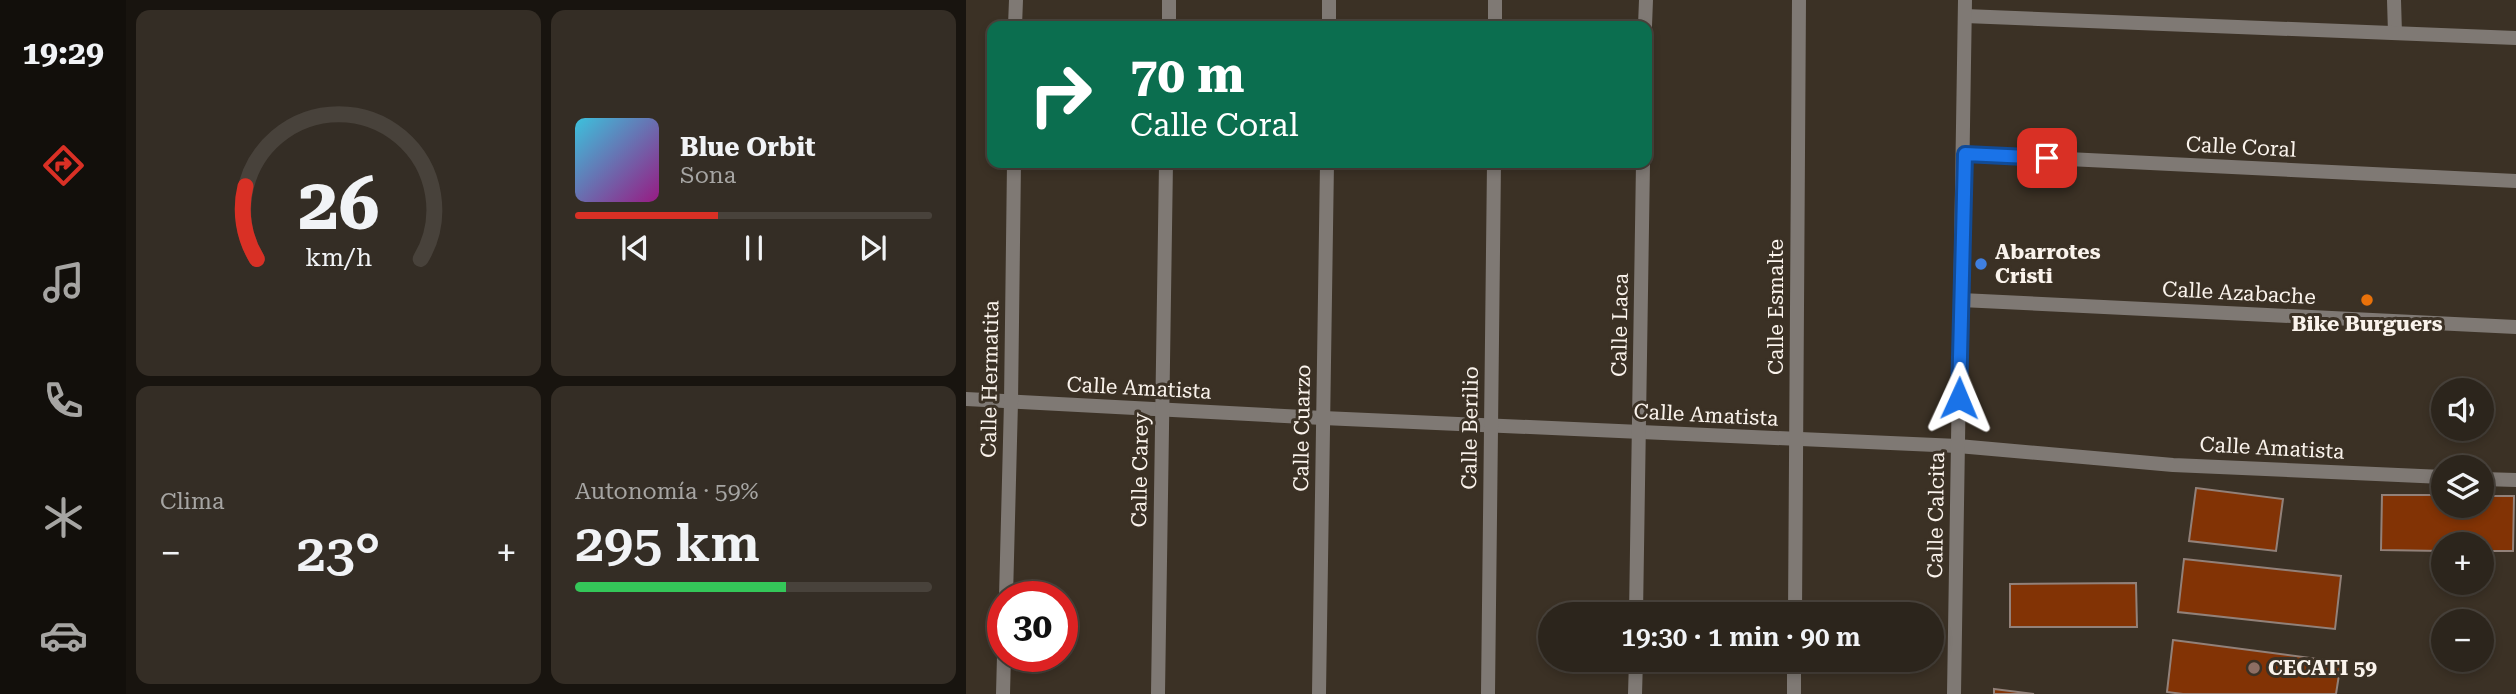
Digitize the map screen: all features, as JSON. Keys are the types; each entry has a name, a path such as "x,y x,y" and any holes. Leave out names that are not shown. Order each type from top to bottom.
{"street":[{"path":"1015,21 1016,0"},
{"path":"1169,0 1169,21"},
{"path":"1329,0 1329,21"},
{"path":"1495,0 1495,21"},
{"path":"1645,21 1646,0"},
{"name":"Calle Esmalte","path":"1795,602 1798,0"},
{"name":"Calle Calcita","path":"1954,694 1965,154 1965,0"},
{"path":"2394,0 2395,33"},
{"path":"1965,16 2516,38"},
{"name":"Calle Coral","path":"1965,154 2516,181"},
{"name":"Calle Hermatita","path":"1006,581 1014,168"},
{"name":"Calle Carey","path":"1158,694 1166,168"},
{"name":"Calle Cuarzo","path":"1319,694 1327,168"},
{"name":"Calle Berilio","path":"1488,694 1494,168"},
{"name":"Calle Laca","path":"1636,602 1643,168"},
{"name":"Calle Azabache","path":"1961,300 2516,327"},
{"name":"Calle Amatista","path":"966,399 1491,426 1958,446 2173,465 2431,476"},
{"path":"2494,479 2516,480"},
{"path":"1003,694 1004,672"},
{"path":"1635,694 1636,672"},
{"path":"1794,672 1794,694"}],"building":[{"path":"2196,488 2283,499 2276,551 2189,541"},
{"path":"2382,495 2431,495 2431,518 2494,518 2494,496 2514,496 2513,551 2494,551 2494,532 2431,532 2431,551 2381,550"},
{"path":"2184,559 2341,576 2335,629 2178,612"},
{"path":"2136,583 2137,627 2010,627 2010,584"},
{"path":"2173,640 2341,662 2336,694 2167,692"},
{"path":"1994,689 2034,694 1994,694"}],"place":[{"name":"Abarrotes Cristi","path":"1981,264"},
{"name":"Bike Burguers","path":"2367,300"},
{"name":"CECATI 59","path":"2254,668"}],"route":[{"path":"1959,398 1965,154 2047,158"}]}
